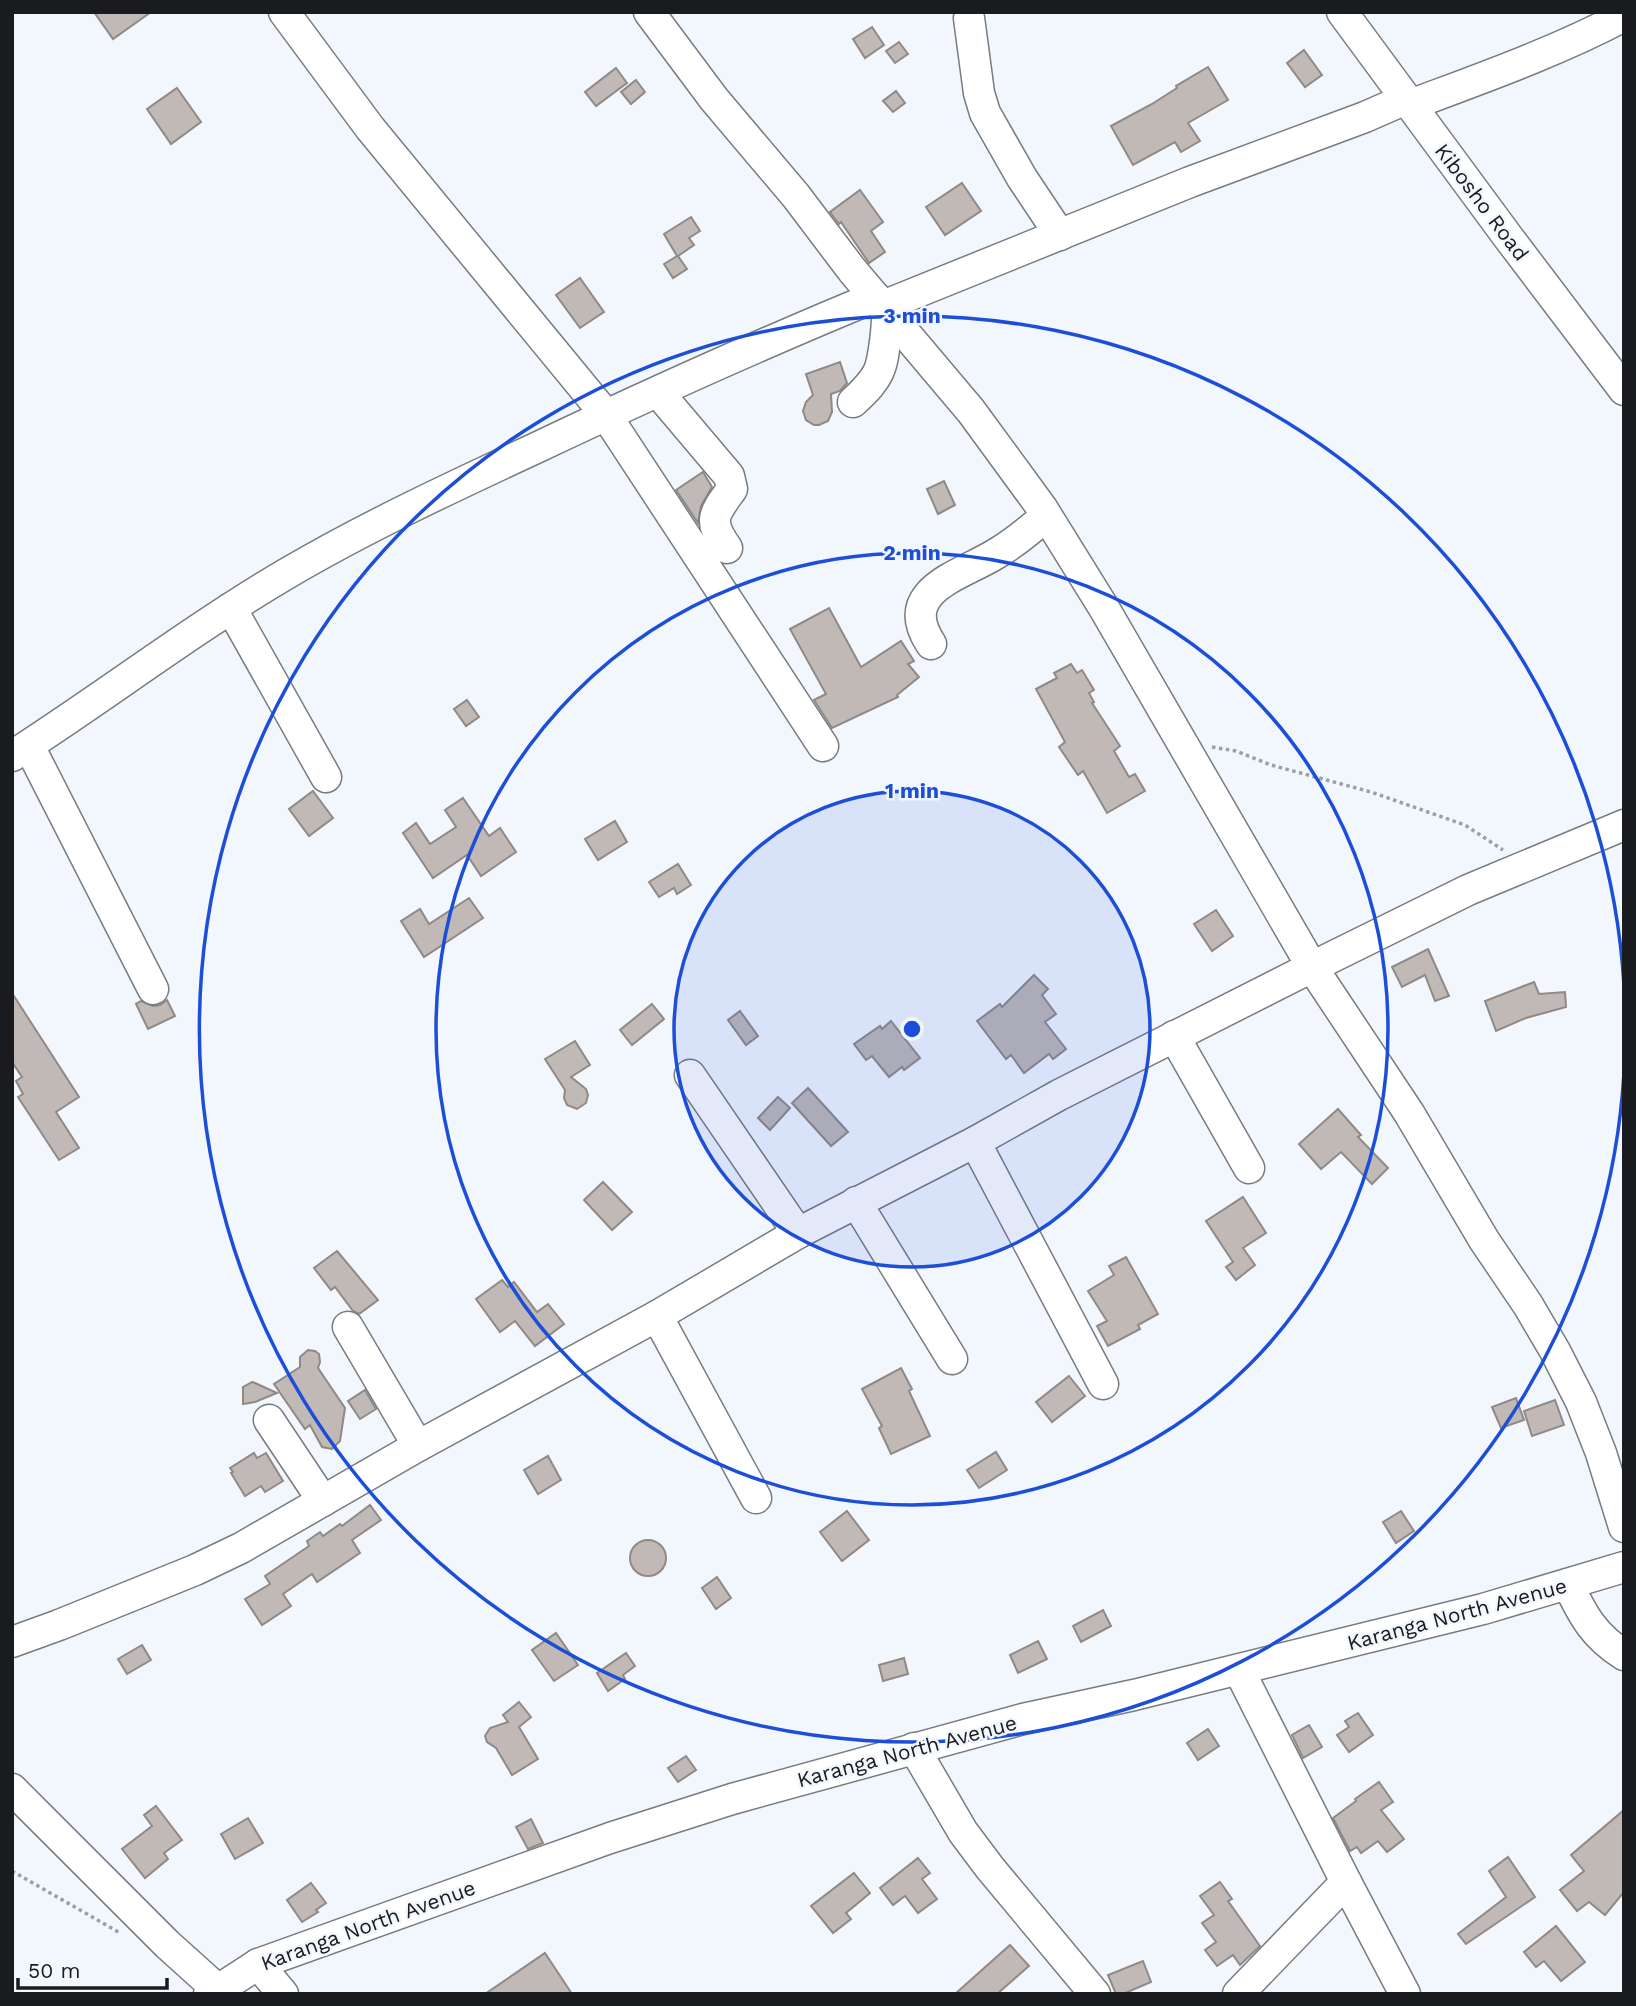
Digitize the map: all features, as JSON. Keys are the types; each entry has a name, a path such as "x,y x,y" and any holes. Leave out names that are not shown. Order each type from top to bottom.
{"street":[{"path":"284,12 370,128 606,415 823,746"},
{"path":"649,12 714,99 796,196 852,270 971,411 1046,516 1104,608 1312,967 1409,1113 1484,1240 1555,1351 1601,1452 1624,1527"},
{"name":"Kibosho Road","path":"1342,12 1624,390"},
{"path":"153,989 20,751 231,608 361,532 435,495 799,328 882,305 1200,178 1365,117 1499,72 1596,31 1624,16"},
{"path":"969,18 979,93 985,113 1022,178 1060,235"},
{"path":"853,402 880,371 885,349 882,305"},
{"path":"658,392 729,476 732,489 714,517 715,528 727,548"},
{"path":"930,644 920,624 921,609 926,598 945,581 1009,546 1046,516"},
{"path":"231,608 326,777"},
{"path":"12,1642 195,1570 241,1548 418,1446 657,1316 798,1233 975,1142 1059,1095 1468,890 1624,825"},
{"path":"1174,1036 1249,1168"},
{"path":"690,1075 798,1233"},
{"path":"975,1142 1103,1384"},
{"path":"856,1202 952,1359"},
{"path":"657,1316 756,1498"},
{"path":"348,1327 418,1446"},
{"path":"269,1420 323,1501"},
{"name":"Karanga North Avenue","path":"214,1992 258,1964 610,1838 732,1799 1023,1719 1239,1670 1483,1609 1624,1567"},
{"path":"1568,1584 1582,1614 1595,1631 1608,1645 1624,1655"},
{"path":"1239,1670 1405,1994"},
{"path":"914,1748 963,1832 1095,1994"},
{"path":"12,1789 214,1992"},
{"path":"1238,1994 1346,1882"},
{"path":"258,1964 283,1994"}],"path":[{"path":"1183,745 1236,751 1271,765 1371,792 1465,825 1524,867"},
{"path":"12,1871 128,1936"}],"building":[{"path":"94,12 151,12 113,39"},
{"path":"872,27 884,45 865,58 853,39"},
{"path":"899,42 908,54 895,63 886,51"},
{"path":"1304,50 1322,75 1305,87 1287,63"},
{"path":"1208,67 1228,100 1188,123 1200,141 1181,152 1175,142 1133,165 1111,126 1152,104"},
{"path":"616,68 627,83 596,106 585,92"},
{"path":"636,80 645,92 631,104 621,92"},
{"path":"177,88 201,122 171,144 147,109"},
{"path":"896,91 905,103 893,112 883,101"},
{"path":"962,183 981,211 945,235 926,207"},
{"path":"860,190 883,222 871,231 885,252 869,263 841,222 839,224 830,212"},
{"path":"691,217 700,231 689,238 694,245 678,256 687,269 673,278 664,264 677,256 664,234"},
{"path":"580,278 604,312 580,328 556,295"},
{"path":"840,362 847,383 840,391 831,394 832,412 828,421 814,425 806,420 803,411 806,402 813,395 806,374"},
{"path":"703,472 712,487 701,506 698,523 676,490"},
{"path":"944,481 955,505 938,514 927,489"},
{"path":"829,608 861,667 901,641 914,661 908,664 919,677 897,695 898,697 832,728 814,700 826,694 790,629"},
{"path":"1071,664 1077,673 1082,670 1094,690 1089,693 1094,702 1092,703 1120,746 1114,751 1129,777 1135,774 1145,791 1107,813 1083,771 1078,775 1059,747 1065,742 1036,689 1057,678 1054,673"},
{"path":"467,700 479,717 466,726 454,709"},
{"path":"313,791 333,818 309,836 289,809"},
{"path":"463,798 489,836 500,828 516,852 481,876 467,855 433,878 403,833 416,823 430,844 456,827 445,810"},
{"path":"615,821 627,842 598,860 585,839"},
{"path":"678,864 691,885 677,894 674,888 659,897 649,882"},
{"path":"469,898 483,918 424,957 401,921 420,909 429,924"},
{"path":"1216,910 1233,936 1212,951 1194,924"},
{"path":"1428,949 1449,996 1435,1001 1425,975 1402,987 1392,967"},
{"path":"1034,975 1048,989 1042,995 1056,1014 1045,1022 1066,1049 1053,1059 1049,1054 1024,1073 1011,1055 1006,1059 977,1021 1000,1004 1002,1007"},
{"path":"1534,982 1539,994 1565,992 1566,1007 1526,1018 1496,1031 1485,1001"},
{"path":"12,993 79,1097 56,1112 79,1148 59,1160 18,1097 23,1094 16,1081 22,1077 12,1062"},
{"path":"167,1000 175,1016 148,1029 136,1004 141,1001 153,1006"},
{"path":"652,1004 664,1019 632,1045 620,1030"},
{"path":"740,1011 758,1036 746,1045 728,1020"},
{"path":"891,1021 920,1058 889,1077 872,1056 866,1060 854,1044"},
{"path":"575,1041 590,1065 571,1077 586,1089 588,1095 586,1103 577,1109 567,1105 565,1090 545,1059"},
{"path":"808,1088 848,1132 831,1146 792,1103"},
{"path":"778,1097 790,1108 770,1130 758,1118"},
{"path":"1338,1109 1361,1135 1358,1137 1388,1168 1372,1184 1341,1152 1321,1169 1299,1144"},
{"path":"603,1182 632,1212 612,1230 584,1200"},
{"path":"1243,1197 1266,1233 1243,1248 1255,1265 1236,1280 1226,1267 1233,1262 1206,1221"},
{"path":"337,1251 378,1300 359,1314 353,1311 335,1287 331,1290 314,1268"},
{"path":"1126,1257 1158,1314 1138,1325 1140,1329 1108,1346 1097,1326 1107,1321 1088,1291 1114,1275 1109,1266"},
{"path":"502,1280 508,1287 514,1282 537,1312 548,1304 564,1324 535,1346 515,1321 500,1332 476,1299"},
{"path":"308,1350 319,1354 318,1368 345,1408 340,1441 332,1449 322,1447 310,1425 305,1429 274,1384 300,1367 300,1357"},
{"path":"901,1368 930,1436 891,1454 879,1428 882,1426 862,1389"},
{"path":"1069,1376 1085,1396 1052,1422 1036,1402"},
{"path":"252,1382 277,1393 243,1404 243,1387"},
{"path":"365,1390 376,1409 360,1419 348,1401"},
{"path":"1516,1398 1524,1420 1501,1428 1492,1407"},
{"path":"1555,1400 1564,1425 1532,1436 1524,1411"},
{"path":"996,1452 1007,1470 979,1488 967,1470"},
{"path":"254,1453 257,1458 266,1453 283,1481 265,1492 261,1486 245,1496 230,1468"},
{"path":"548,1456 561,1480 538,1494 524,1470"},
{"path":"370,1505 381,1520 352,1540 360,1553 317,1582 312,1574 283,1594 291,1606 262,1625 245,1599 270,1584 265,1576 309,1546 307,1541 320,1532 323,1536 340,1524 342,1526"},
{"path":"847,1511 869,1540 842,1561 820,1532"},
{"path":"1401,1511 1414,1531 1396,1543 1383,1522"},
{"path":"648,1540 661,1545 666,1558 661,1571 648,1576 635,1571 630,1558 635,1545"},
{"path":"717,1577 731,1598 716,1609 702,1588"},
{"path":"1103,1610 1111,1626 1081,1642 1073,1626"},
{"path":"556,1633 578,1665 554,1681 532,1650"},
{"path":"1038,1641 1047,1659 1018,1673 1010,1655"},
{"path":"142,1645 151,1660 127,1674 118,1659"},
{"path":"626,1653 635,1666 623,1675 625,1679 608,1691 597,1673"},
{"path":"904,1658 908,1674 883,1681 879,1665"},
{"path":"519,1702 531,1717 519,1727 538,1759 512,1775 496,1748 487,1742 485,1736 490,1728 508,1722 503,1715"},
{"path":"1358,1713 1373,1735 1349,1752 1337,1735 1349,1727 1345,1721"},
{"path":"1309,1725 1322,1747 1303,1758 1292,1735"},
{"path":"1208,1729 1219,1746 1198,1760 1187,1743"},
{"path":"686,1756 696,1770 678,1782 668,1768"},
{"path":"1379,1782 1393,1802 1381,1810 1404,1839 1387,1852 1378,1841 1361,1853 1357,1847 1350,1851 1333,1818"},
{"path":"156,1806 182,1840 164,1853 168,1859 145,1878 122,1849 152,1826 144,1815"},
{"path":"1624,1810 1624,1892 1605,1915 1589,1902 1577,1911 1560,1890 1584,1871 1571,1855"},
{"path":"248,1818 263,1843 235,1859 221,1834"},
{"path":"531,1819 543,1843 528,1849 516,1827"},
{"path":"1508,1857 1535,1897 1466,1944 1458,1934 1506,1897 1489,1871"},
{"path":"918,1858 930,1873 922,1879 937,1899 918,1913 905,1896 893,1905 880,1888"},
{"path":"854,1873 870,1893 846,1913 851,1919 833,1933 811,1906"},
{"path":"1220,1882 1232,1899 1228,1901 1260,1946 1240,1965 1233,1955 1217,1966 1205,1950 1216,1942 1202,1923 1214,1915 1200,1896"},
{"path":"311,1883 326,1903 302,1922 287,1900"},
{"path":"1556,1926 1585,1962 1561,1981 1544,1961 1536,1967 1524,1952"},
{"path":"1010,1945 1029,1966 997,1994 955,1994"},
{"path":"545,1953 572,1994 485,1994"},
{"path":"1143,1961 1151,1982 1123,1994 1116,1994 1108,1975"}]}
